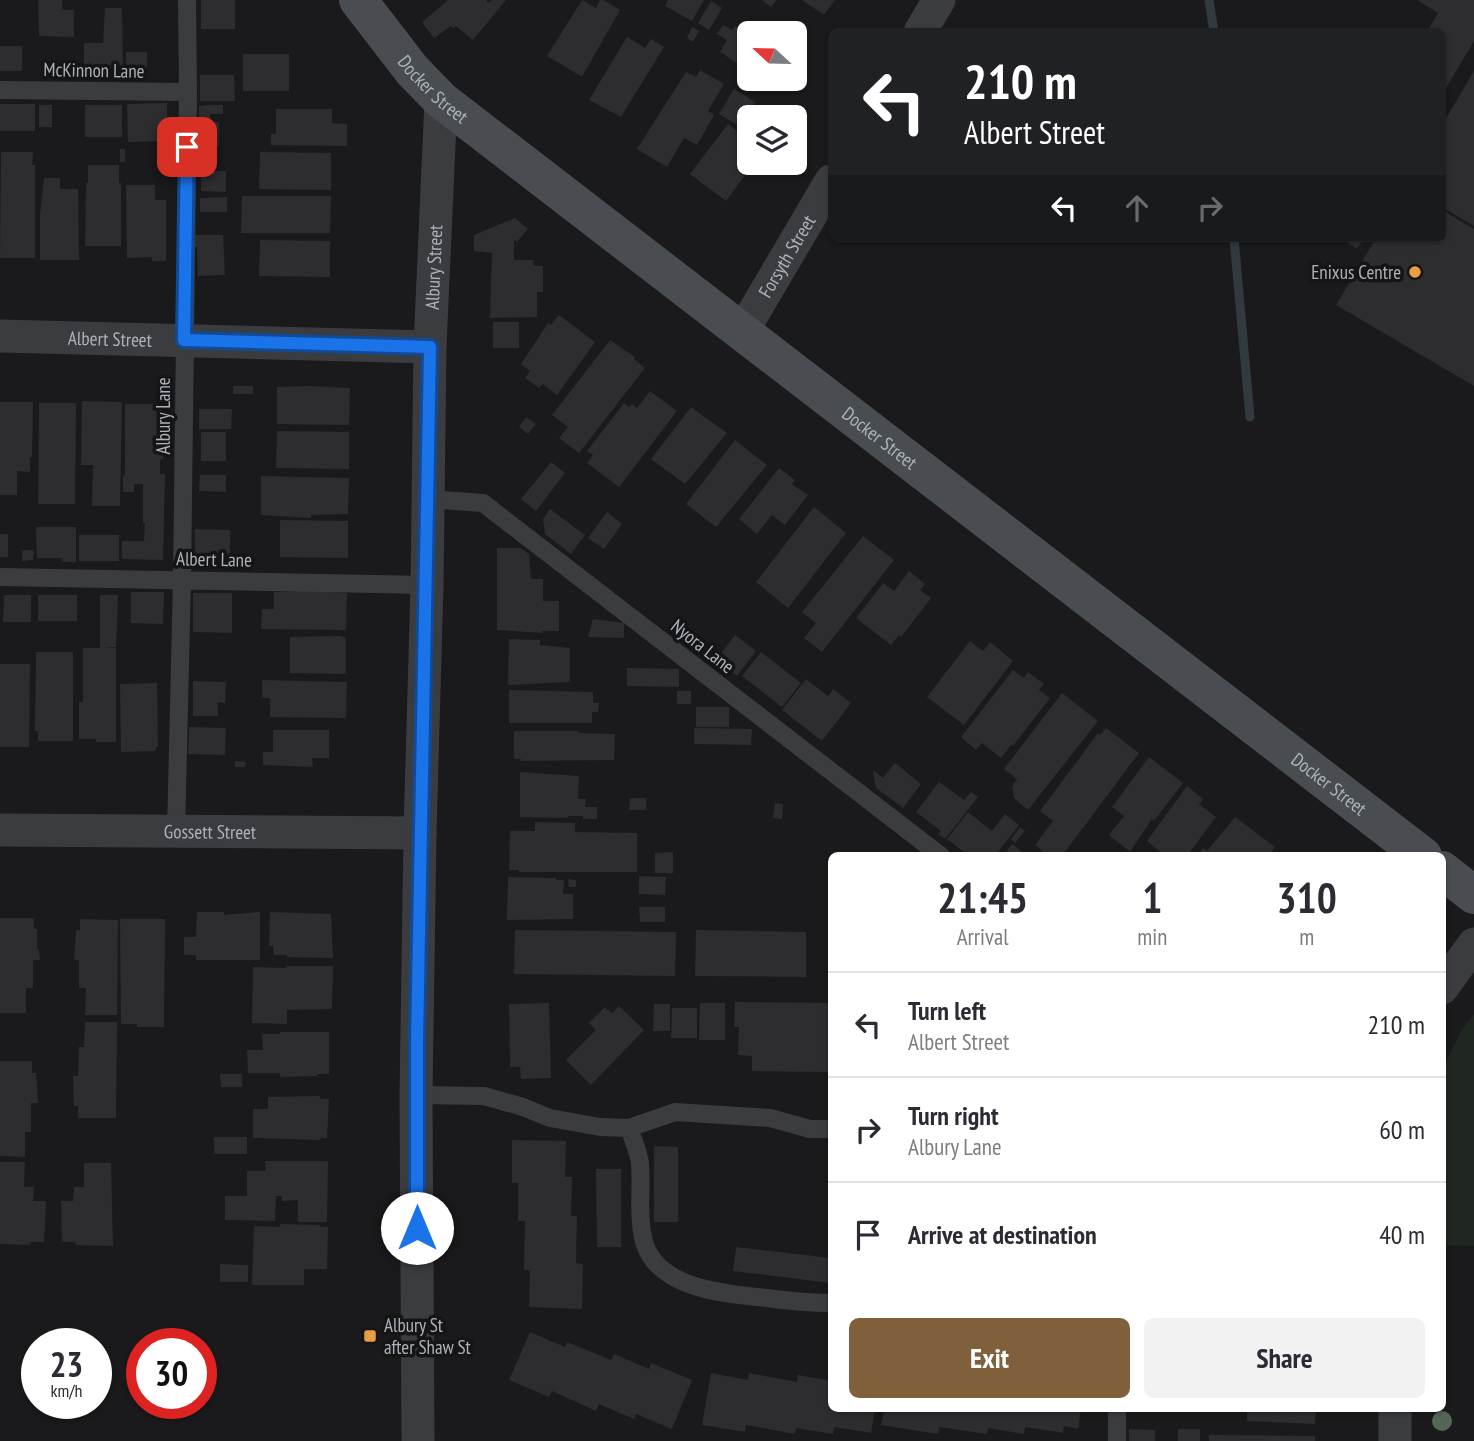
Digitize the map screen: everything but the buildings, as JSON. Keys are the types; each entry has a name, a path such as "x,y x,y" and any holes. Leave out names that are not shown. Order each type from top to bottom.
{"main road":[{"name":"Docker Street","path":"359,0 412,70 441,100 1418,852"},
{"path":"1446,873 1474,895"}],"street":[{"path":"922,28 939,0"},
{"name":"Albury Street","path":"418,1441 416,1095 420,833 430,347 441,100"},
{"name":"Forsyth Street","path":"742,332 828,186"},
{"name":"Albert Street","path":"0,336 430,347"},
{"name":"Gossett Street","path":"0,830 420,833"},
{"path":"1446,982 1474,944"},
{"path":"1395,1412 1395,1441"}],"lane":[{"name":"Albury Lane","path":"176,832 182,580 187,0"},
{"name":"McKinnon Lane","path":"0,90 188,92"},
{"name":"Nyora Lane","path":"428,499 483,503 936,852"},
{"name":"Albert Lane","path":"0,577 427,585"},
{"path":"416,1095 484,1096 550,1118 600,1127 629,1128 675,1112 760,1117 810,1129 828,1129"},
{"path":"629,1128 640,1161 640,1207 645,1245 654,1259 669,1273 688,1284 713,1293 828,1303"},
{"path":"1117,1412 1117,1441"}],"shaded area":[{"path":"1474,1014 1474,1246 1446,1245 1446,1061 1462,1029"}],"waterway":[{"path":"1209,0 1213,28"},
{"path":"1234,242 1250,417"}],"place":[{"name":"Enixus Centre","path":"1415,272"},
{"name":"Albury St after Shaw St","path":"370,1336"}],"route":[{"path":"187,147 184,340 430,347 416,1095 417,1228"}]}
